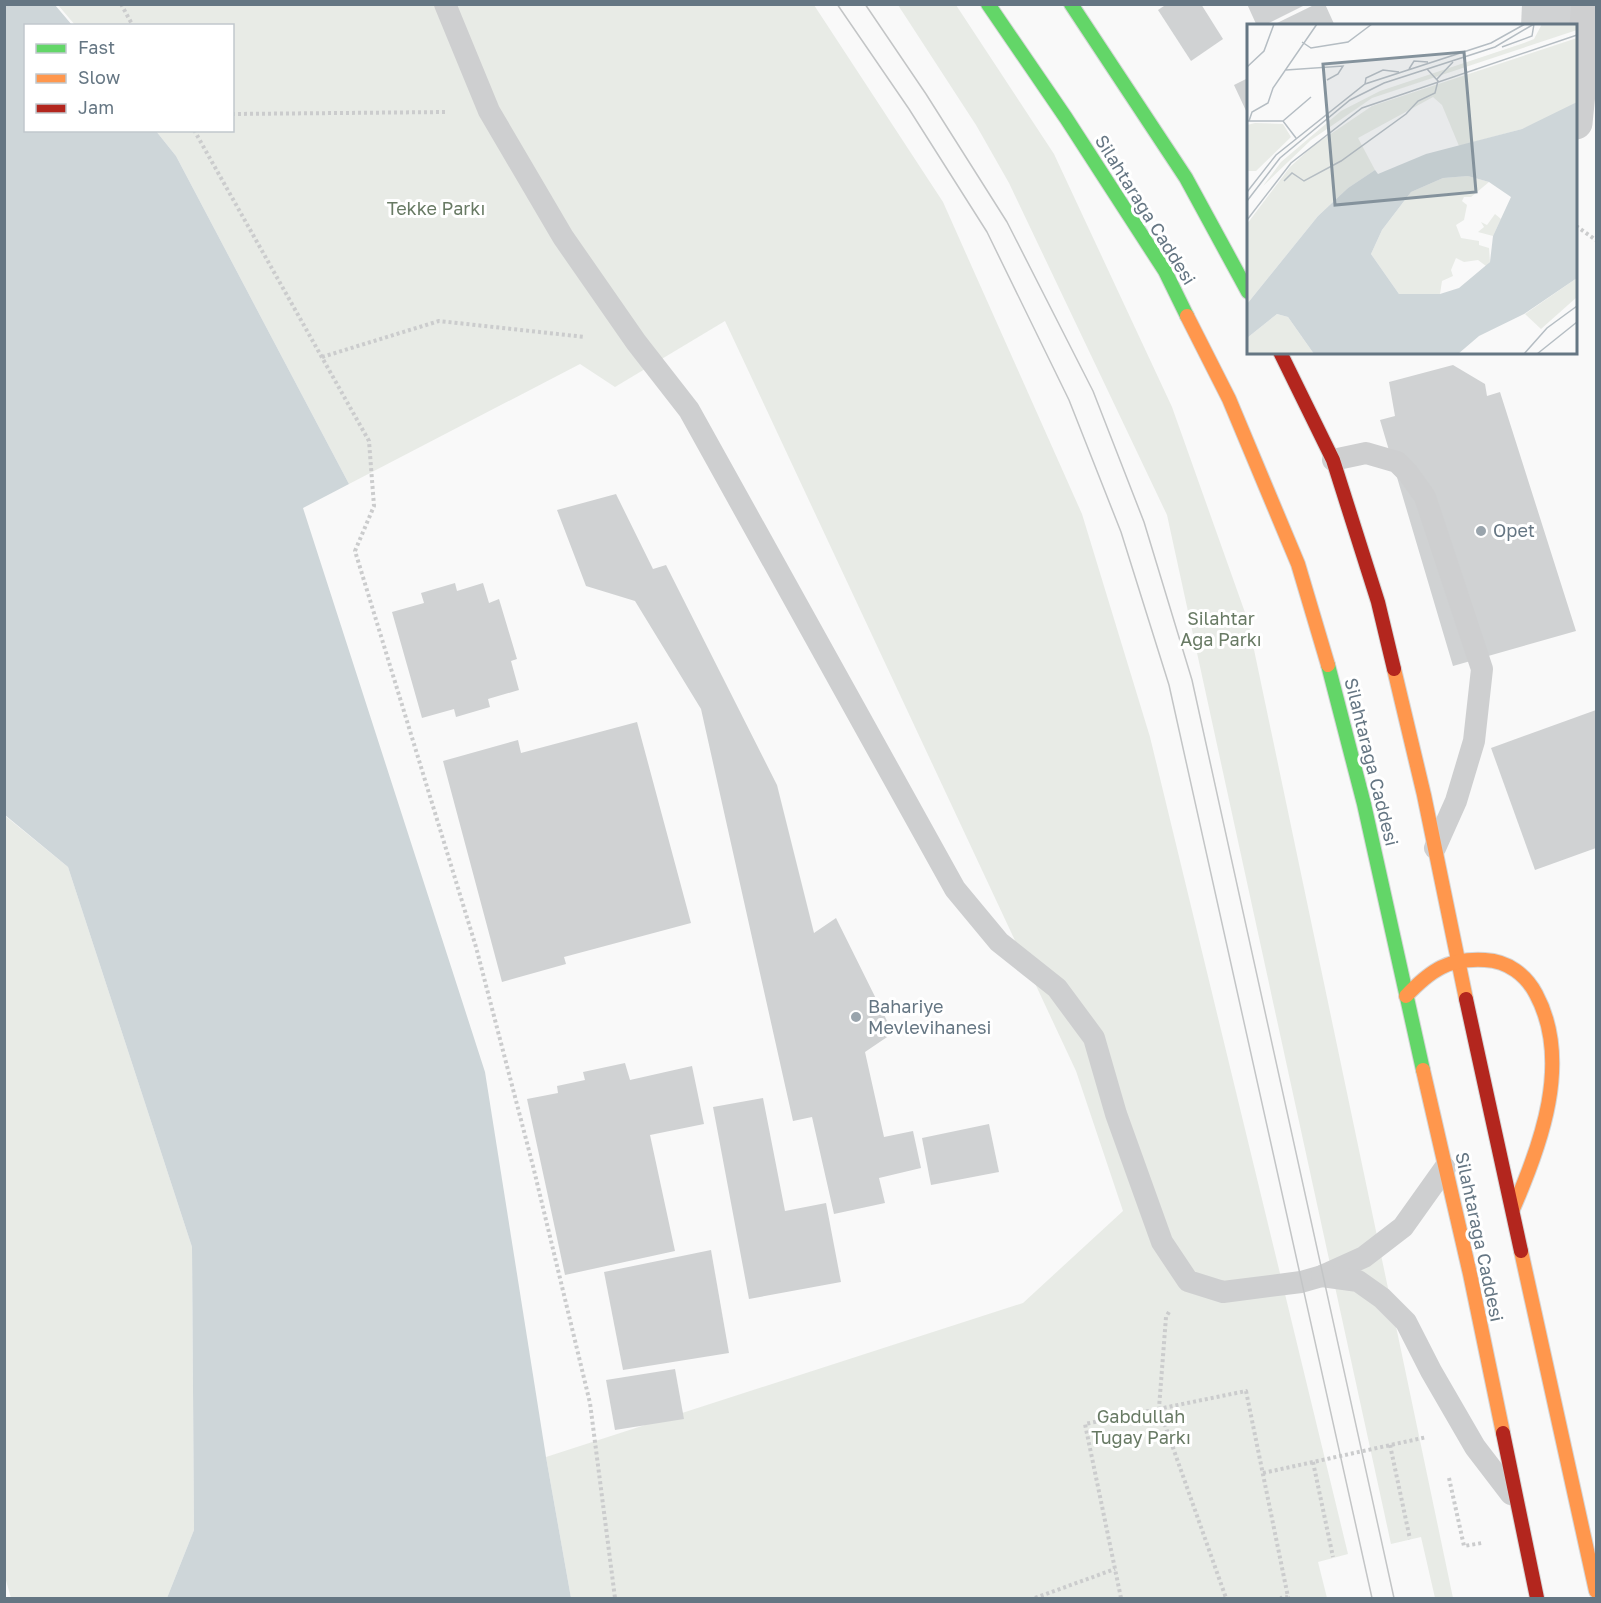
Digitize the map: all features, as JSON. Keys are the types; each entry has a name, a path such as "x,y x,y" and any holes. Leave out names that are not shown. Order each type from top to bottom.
{"main road":[{"name":"Silahtarağa Caddesi","path":"988,4 1066,118 1165,271 1239,421 1298,564 1364,804 1472,1285 1537,1599"},
{"path":"1071,4 1186,178 1247,290"},
{"path":"1281,354 1333,460 1378,602 1435,848 1596,1591"},
{"path":"1406,996 1428,974 1458,962 1475,959 1510,965 1528,980 1541,1003 1549,1027 1551,1081 1546,1116 1537,1152 1513,1209"}],"street":[{"path":"1577,105 1588,4"}],"lane":[{"path":"445,4 489,111 563,237 636,342 689,410 955,889 999,942 1056,988 1094,1038 1116,1114 1162,1242 1188,1281 1223,1292 1301,1282 1322,1276 1364,1257 1403,1227 1446,1168"},
{"path":"1333,460 1366,453 1397,462 1408,473 1425,497 1482,669 1474,741 1456,801 1435,848"},
{"path":"1322,1276 1358,1281 1382,1298 1406,1322 1475,1447 1515,1498"}],"path":[{"path":"121,4 132,24"},
{"path":"234,114 408,114 489,111"},
{"path":"195,132 369,441 374,506 355,551 476,947 533,1166 590,1404 615,1599"},
{"path":"1577,227 1596,240"},
{"path":"322,357 439,321 636,342"},
{"path":"1188,1281 1166,1317 1159,1408 1226,1599"},
{"path":"1121,1599 1085,1424 1246,1391 1288,1597 1281,1599"},
{"path":"1263,1473 1430,1436"},
{"path":"1390,1445 1410,1539"},
{"path":"1313,1462 1333,1557"},
{"path":"1447,1468 1464,1546 1523,1534"},
{"path":"1035,1599 1115,1569"}],"green space":[{"name":"Gabdullah Tugay Parkı","path":"58,5 814,5 943,202 1082,514 1150,737 1348,1554 1318,1562 1327,1598 571,1598 546,1457 1023,1303 1123,1211 1076,1071 725,321 615,387 580,364 349,484 176,156 157,132 234,132 234,24 74,24"},
{"name":"Silahtar Ağa Parkı","path":"898,5 956,5 1054,154 1172,407 1248,621 1453,1598 1435,1598 1421,1537 1391,1544 1167,515 1009,183 976,125"},
{"path":"4,815 68,867 192,1247 194,1530 167,1598 11,1598 5,1577"}],"shaded area":[{"path":"4,5 55,5 71,24 24,24 24,132 157,132 176,156 349,484 303,508 485,1072 546,1457 571,1598 167,1598 194,1530 192,1247 68,867 5,815"}],"building":[{"path":"1167,4 1201,4 1223,39 1191,61 1158,10"},
{"path":"1247,4 1307,4 1267,24 1256,24"},
{"path":"1316,4 1325,4 1334,24 1278,24"},
{"path":"1522,4 1574,4 1572,24 1521,24"},
{"path":"1247,78 1247,113 1234,85"},
{"path":"1453,365 1485,384 1487,396 1500,392 1576,631 1453,666 1380,420 1395,416 1389,382"},
{"path":"616,494 653,569 666,565 777,785 814,933 836,918 893,1033 865,1052 884,1137 913,1131 921,1168 879,1178 885,1203 834,1214 812,1117 793,1121 701,709 635,601 586,586 557,510"},
{"path":"455,583 457,591 483,583 489,603 499,599 517,659 511,661 519,690 488,699 490,707 456,717 454,709 422,718 392,612 424,603 421,593"},
{"path":"1596,710 1596,848 1535,870 1491,748"},
{"path":"637,722 691,923 564,957 566,964 502,982 443,761 518,740 521,753"},
{"path":"625,1063 630,1080 692,1066 704,1124 650,1135 675,1251 565,1275 527,1099 558,1093 557,1086 585,1080 583,1072"},
{"path":"763,1098 785,1211 826,1203 841,1282 749,1299 713,1107"},
{"path":"989,1124 999,1172 931,1185 922,1138"},
{"path":"711,1250 729,1353 623,1370 604,1272"},
{"path":"675,1369 684,1419 615,1430 606,1380"}],"tram line":[{"path":"837,4 909,109 987,232 1069,400 1121,532 1169,685 1372,1598"},
{"path":"865,4 926,94 1007,222 1093,391 1144,522 1192,680 1394,1598"}],"traffic: fast":[{"path":"988,4 1066,118 1165,271 1187,316"},
{"path":"1071,4 1186,178 1247,290"},
{"path":"1328,665 1364,804 1423,1070"}],"traffic: slow":[{"path":"1187,316 1229,399 1298,564 1328,665"},
{"path":"1394,669 1424,795 1466,999"},
{"path":"1406,996 1424,979 1441,968 1472,960 1493,961 1509,966 1522,975 1536,994 1546,1020 1552,1047 1552,1075 1542,1131 1513,1209"},
{"path":"1423,1070 1470,1274 1503,1433"},
{"path":"1521,1251 1596,1591"}],"traffic: jam":[{"path":"1281,354 1333,460 1378,602 1394,669"},
{"path":"1466,999 1521,1251"},
{"path":"1503,1433 1537,1598"}],"place":[{"name":"Opet","path":"1481,531"},
{"name":"Bahariye Mevlevihanesi","path":"856,1017"}],"park label":[{"name":"Tekke Parkı","path":"436,209"}]}
